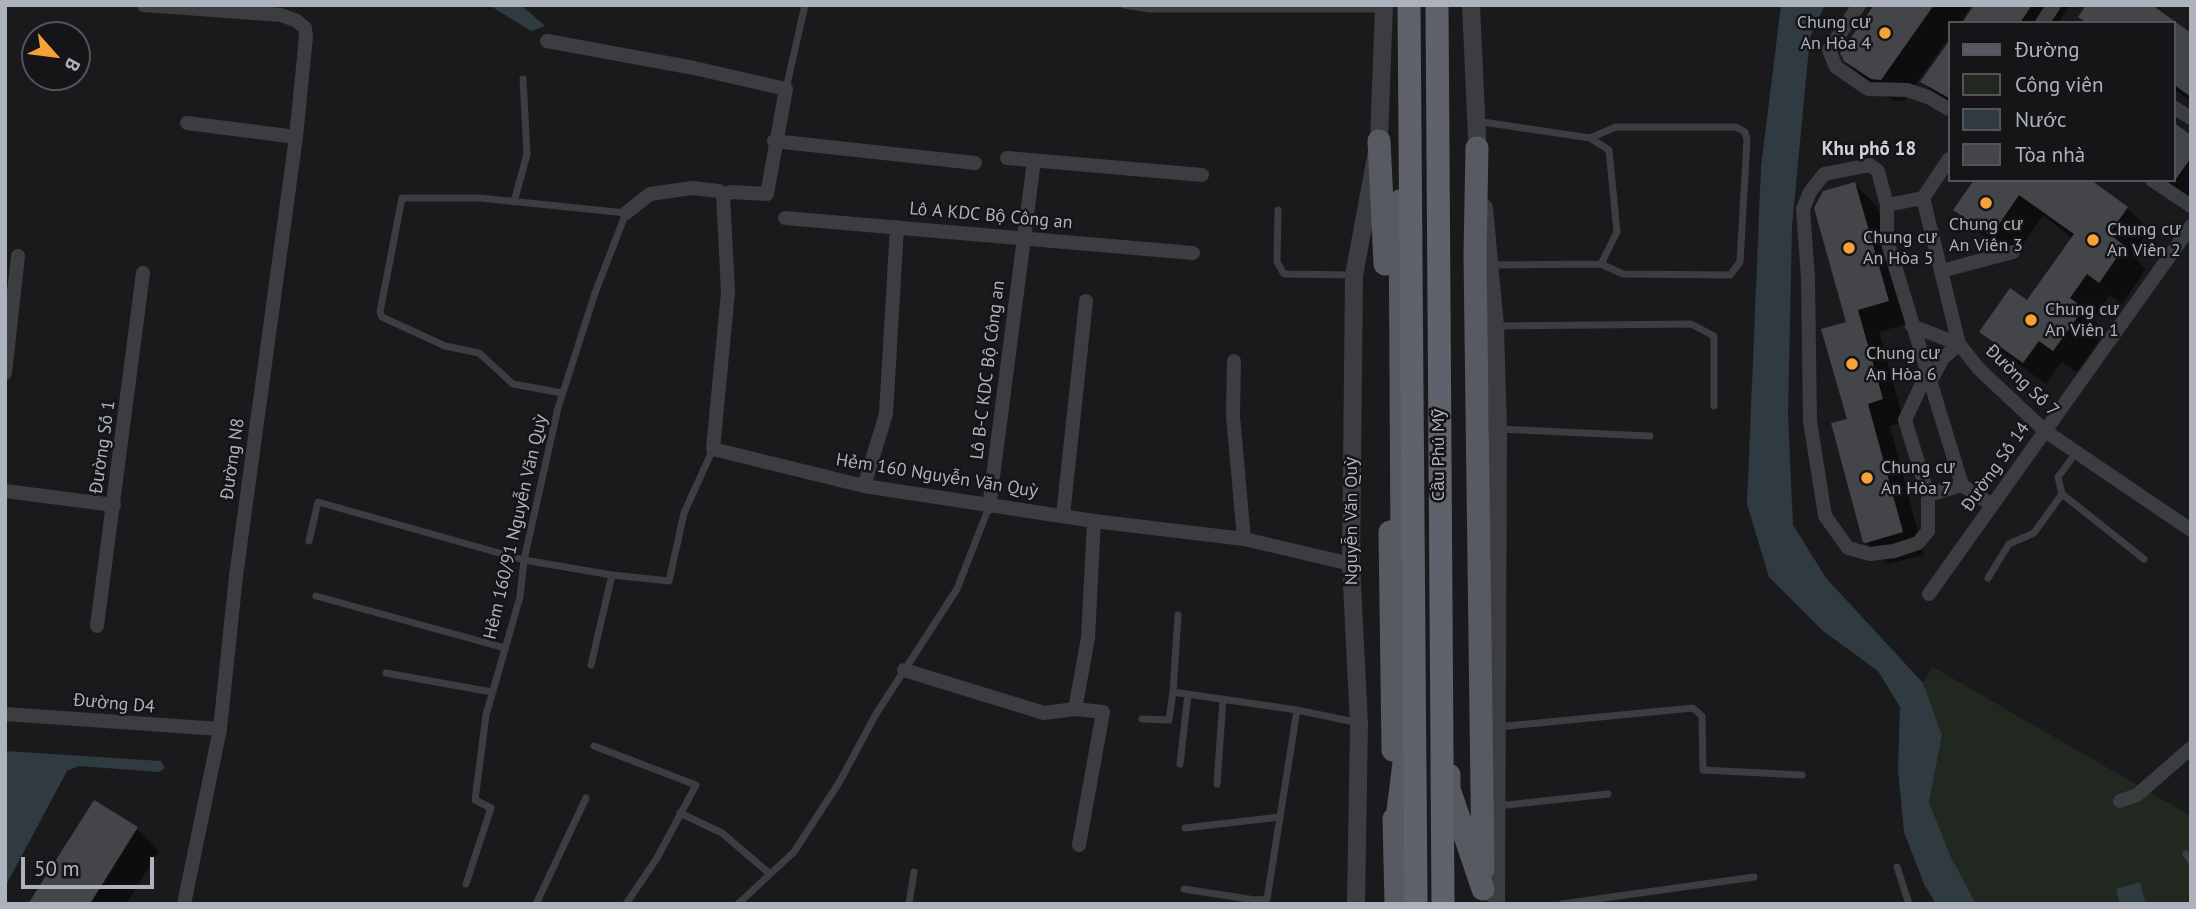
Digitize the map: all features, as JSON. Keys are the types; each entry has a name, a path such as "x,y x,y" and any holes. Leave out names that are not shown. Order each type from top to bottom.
{"highway":[{"name":"Cầu Phú Mỹ","path":"1409,5 1416,904"},
{"name":"Cầu Phú Mỹ","path":"1437,5 1443,904"}],"main road":[{"name":"Cầu Phú Mỹ","path":"1445,5 1444,397 1449,789 1487,899"},
{"path":"1390,6 1404,763 1395,834 1396,904"},
{"name":"Nguyễn Văn Quỳ","path":"1379,141 1384,252 1395,834"},
{"path":"1477,148 1483,260 1487,899"}],"street":[{"name":"Đường N8","path":"144,5 281,15 298,20 305,28 306,37 296,137 236,576 220,729 184,904"},
{"path":"1471,5 1477,148"},
{"path":"1859,5 1829,50 1836,67 1868,89 1907,90 1928,97 1948,108"},
{"path":"2046,21 2054,5"},
{"name":"Nguyễn Văn Quỳ","path":"1356,904 1359,724 1351,565 1354,275 1379,141 1390,6"},
{"path":"547,41 694,68 786,89 774,141 767,194 732,192 723,195"},
{"path":"2175,108 2191,118"},
{"path":"187,122 296,137"},
{"path":"774,141 975,163"},
{"path":"1007,158 1202,176"},
{"path":"1887,205 1923,198 1948,160"},
{"name":"Lô B-C KDC Bộ Công an","path":"989,507 1034,161"},
{"path":"1912,326 1959,344 1928,377 1905,420 1928,495 1928,531 1918,543 1894,551 1870,554 1848,548 1825,516 1811,421 1808,278 1803,209 1810,192 1824,174 1870,165 1878,171 1887,205 1888,240 1912,326 1928,377 1962,485 1992,505"},
{"path":"2155,182 2191,206"},
{"path":"626,213 650,194 692,188 719,191 723,195 728,292 713,449"},
{"name":"Đường Số 7","path":"1923,198 1959,344 1979,369 2045,431 2191,530"},
{"name":"Lô A KDC Bộ Công an","path":"785,218 1193,253"},
{"name":"Đường Số 14","path":"1929,594 2191,226"},
{"path":"864,486 886,414 897,227"},
{"path":"1941,271 2013,252"},
{"path":"5,373 18,256"},
{"path":"1483,260 1495,326 1497,429 1496,807 1487,899"},
{"name":"Đường Số 1","path":"97,626 143,273"},
{"path":"1063,515 1086,301"},
{"path":"1234,361 1233,416 1244,539"},
{"name":"Hẻm 160 Nguyễn Văn Quỳ","path":"713,449 864,486 989,507 1244,539 1351,565"},
{"path":"1928,495 1962,485"},
{"path":"5,491 114,505"},
{"path":"1075,709 1088,638 1094,521"},
{"path":"904,670 1044,713 1075,709 1103,712 1079,845"},
{"name":"Đường D4","path":"5,714 220,729"},
{"path":"2120,801 2137,795 2191,748"}],"lane":[{"path":"786,89 805,5"},
{"path":"1124,5 1150,9 1226,10 1390,6"},
{"path":"514,202 527,154 523,79"},
{"path":"1474,121 1590,138 1609,150 1617,232 1601,264"},
{"path":"1483,260 1601,264 1623,274 1730,275 1740,262 1745,132 1736,127 1616,127 1590,138"},
{"path":"562,393 513,384 479,353 425,337 387,321 380,313 402,198 514,202 626,213"},
{"path":"1278,210 1277,262 1284,274 1354,275"},
{"name":"Hẻm 160/91 Nguyễn Văn Quỳ","path":"466,884 491,808 475,800 486,715 520,597 524,560 562,393 595,293 626,213"},
{"path":"1495,326 1691,324 1714,336 1714,406"},
{"path":"1497,429 1650,436"},
{"path":"309,541 318,502 524,560 612,575 669,581 684,513 713,449"},
{"path":"2077,452 2058,477 2062,494 2144,559"},
{"path":"1988,578 2009,544 2034,533 2062,494"},
{"path":"738,904 794,852 840,781 876,714 957,589 989,507"},
{"path":"591,665 612,575"},
{"path":"316,596 505,648"},
{"path":"1142,719 1169,720 1178,615"},
{"path":"386,673 492,692"},
{"path":"1172,692 1297,710 1359,724"},
{"path":"1180,764 1188,694"},
{"path":"1217,784 1223,699"},
{"path":"1496,727 1693,708 1702,716 1703,770 1801,775"},
{"path":"1184,889 1255,900 1267,899 1297,710"},
{"path":"594,746 696,785 657,858 626,904"},
{"path":"1496,807 1608,794"},
{"path":"536,904 586,798"},
{"path":"680,813 722,833 770,874"},
{"path":"1185,828 1280,817"},
{"path":"1896,867 1909,904"},
{"path":"909,904 914,872"},
{"path":"1562,904 1754,877"}],"green space":[{"path":"1933,667 2191,816 2191,904 1976,904 1950,855 1929,802 1942,735 1923,683"}],"water":[{"path":"489,5 521,5 545,26 531,31"},
{"path":"1781,5 1825,5 1810,37 1792,226 1788,416 1793,525 1826,578 1923,683 1942,735 1929,802 1950,855 1976,904 1936,904 1924,884 1904,832 1898,769 1900,707 1878,671 1823,631 1769,577 1747,504 1761,167"},
{"path":"5,751 161,761 165,768 159,772 79,766 67,771 5,887"},
{"path":"2140,882 2146,904 2120,904 2116,889"}],"building":[{"name":"Chung cư An Hòa 4","path":"1874,5 1934,5 1881,80 1871,79 1844,61 1840,53"},
{"path":"1974,5 2032,5 2021,21 1963,21"},
{"path":"2086,5 2152,5 2174,21 2084,21 2078,17"},
{"path":"2175,22 2191,33 2191,97 2175,85"},
{"path":"1948,42 1948,97 1920,82"},
{"path":"2175,123 2191,135 2191,158 2175,180"},
{"path":"1855,182 1889,301 1858,310 1883,399 1868,404 1903,532 1866,543 1863,542 1831,423 1847,419 1821,329 1846,322 1814,208 1823,191"},
{"path":"1973,182 2094,182 2128,207 2109,234 2125,246 2099,283 2087,274 2070,298 2084,308 2053,351 2039,341 2023,363 1979,332 2010,288 2027,300 2074,234 2019,195 1991,236 1953,210"},
{"path":"94,800 138,827 90,904 28,904"}],"place":[{"name":"Chung cư An Hòa 4","path":"1885,33"},
{"name":"Chung cư An Viên 3","path":"1986,203"},
{"name":"Chung cư An Viên 2","path":"2093,240"},
{"name":"Chung cư An Hòa 5","path":"1849,248"},
{"name":"Chung cư An Viên 1","path":"2031,320"},
{"name":"Chung cư An Hòa 6","path":"1852,364"},
{"name":"Chung cư An Hòa 7","path":"1867,478"}],"district":[{"name":"Khu phố 18","path":"1869,150"}]}
